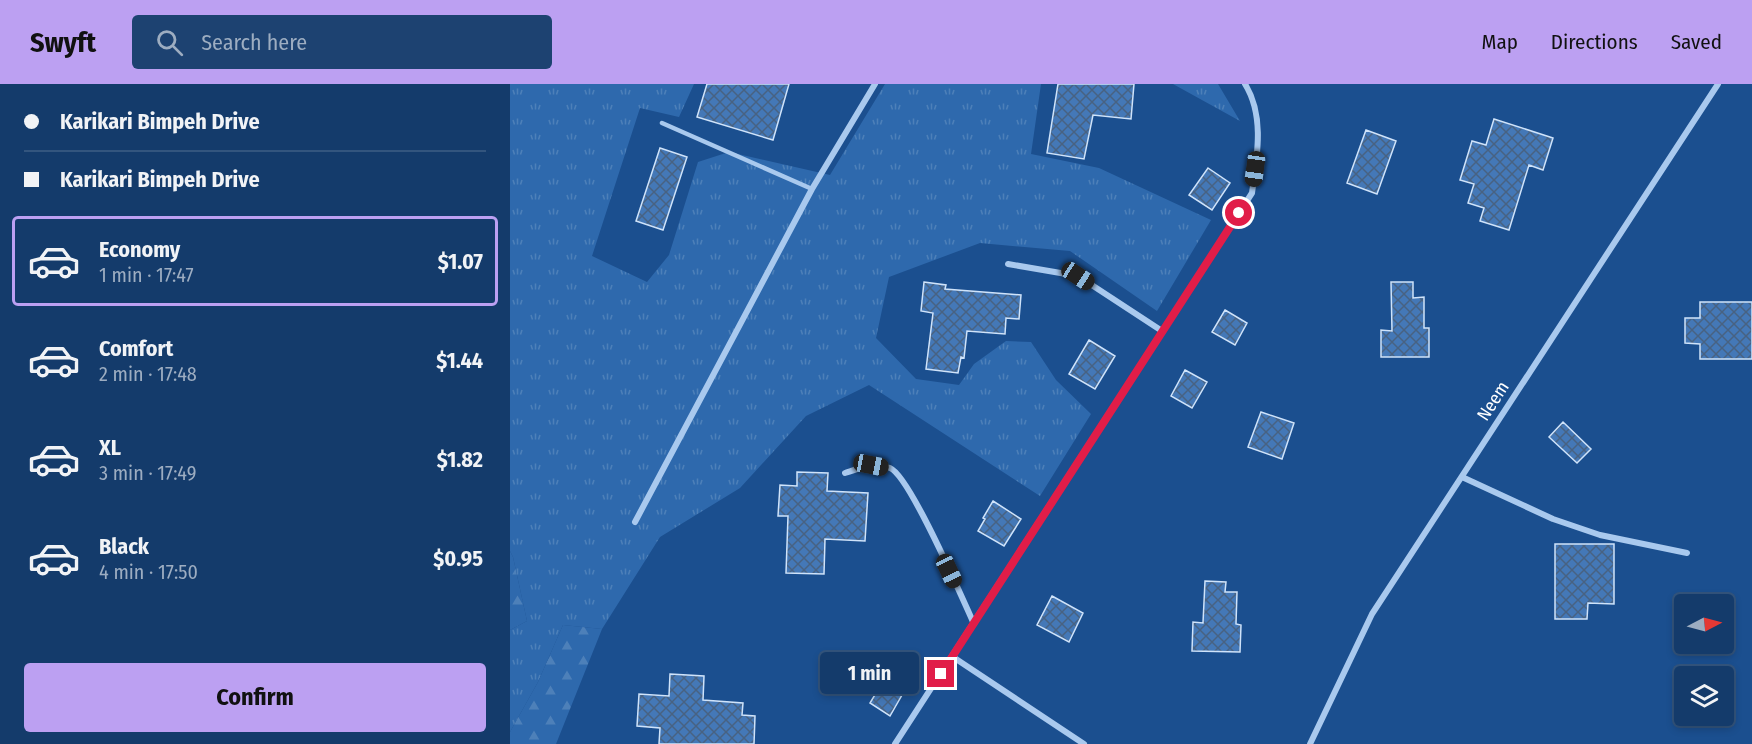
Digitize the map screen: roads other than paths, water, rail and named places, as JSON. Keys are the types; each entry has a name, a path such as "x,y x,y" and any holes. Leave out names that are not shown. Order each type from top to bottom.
{"street":[{"path":"635,522 812,189 875,84"},
{"path":"895,744 1252,193 1258,146 1254,98 1245,84"},
{"name":"Neem","path":"1310,744 1372,614 1718,84"},
{"path":"1008,264 1078,276 1162,331"},
{"path":"845,473 871,465 892,468 904,482 933,536 974,624"},
{"path":"1462,477 1553,519 1600,535 1687,553"},
{"path":"952,657 1084,744"}],"lane":[{"path":"662,123 812,189"}]}
